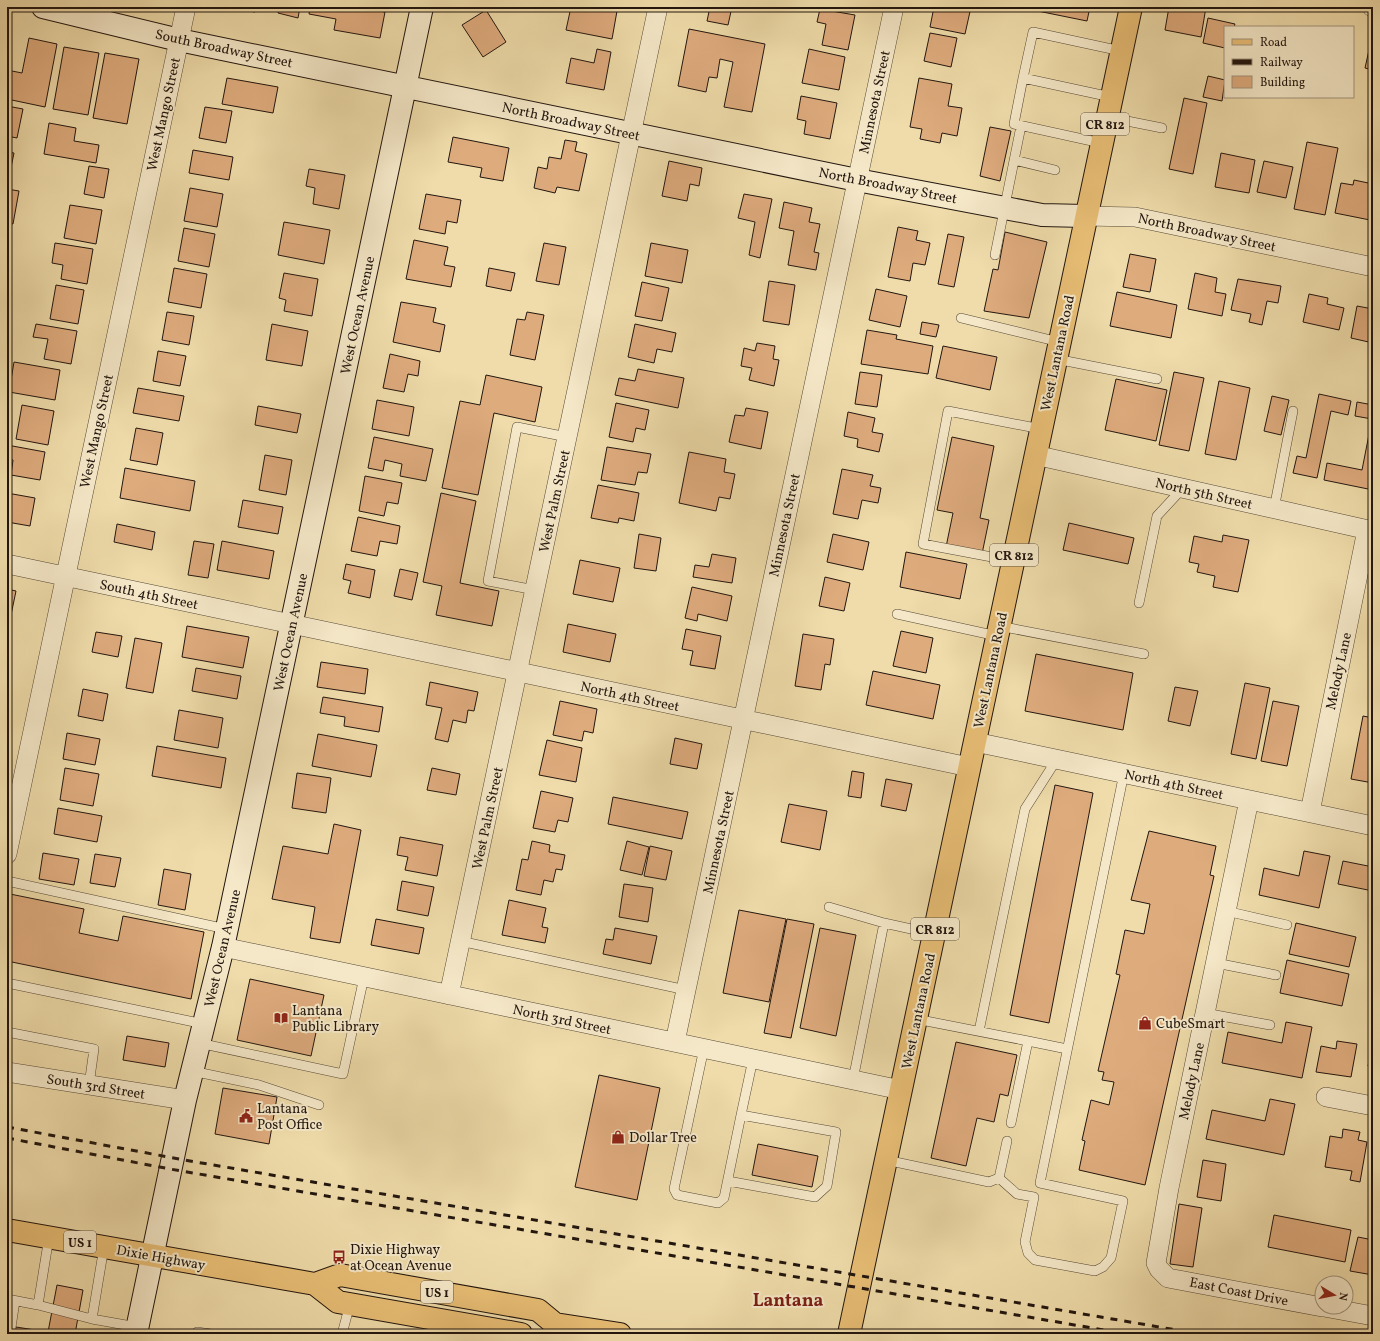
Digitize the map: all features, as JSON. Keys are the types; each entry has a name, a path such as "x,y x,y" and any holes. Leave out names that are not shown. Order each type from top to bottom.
{"main road":[{"name":"West Lantana Road","path":"849,1334 1058,350 1085,216 1131,7"},
{"name":"Dixie Highway","path":"7,1230 315,1284 338,1302 435,1326 521,1334"},
{"name":"Dixie Highway","path":"315,1284 340,1275 538,1310 555,1324"},
{"path":"535,1334 555,1324 620,1334"}],"street":[{"name":"South Broadway Street","path":"43,7 179,40 405,86"},
{"name":"West Mango Street","path":"7,854 186,7"},
{"name":"West Ocean Avenue","path":"137,1331 185,1100 225,938 422,7"},
{"name":"West Palm Street","path":"449,995 658,7"},
{"name":"Minnesota Street","path":"675,1042 894,7"},
{"name":"North Broadway Street","path":"405,86 857,180 1004,208 1042,215 1135,217 1373,267"},
{"name":"North 5th Street","path":"1035,455 1370,530"},
{"name":"Melody Lane","path":"1310,812 1370,530"},
{"name":"South 4th Street","path":"7,564 291,624"},
{"name":"North 4th Street","path":"291,624 969,767"},
{"name":"North 4th Street","path":"974,742 1373,826"},
{"name":"Melody Lane","path":"1159,1269 1156,1263 1169,1188 1249,800"},
{"name":"North 3rd Street","path":"225,938 364,977 901,1090"},
{"name":"South 3rd Street","path":"7,1072 185,1100"},
{"path":"1326,1097 1373,1106"},
{"name":"East Coast Drive","path":"1159,1269 1168,1278 1314,1305"},
{"name":"East Coast Drive","path":"1354,1313 1373,1316"}],"lane":[{"path":"1101,143 1014,124 1033,32 1121,51"},
{"path":"1023,78 1109,107 1162,128"},
{"path":"995,255 1021,126"},
{"path":"1014,160 1055,170"},
{"path":"961,318 1058,350 1157,379"},
{"path":"1013,561 923,544 948,411 1041,428"},
{"path":"1274,509 1293,411"},
{"path":"535,590 488,581 517,427 567,437"},
{"path":"1139,603 1157,516 1182,488"},
{"path":"897,614 1144,654"},
{"path":"979,1031 1026,809 1057,759"},
{"path":"1040,1184 1123,1201 1111,1258 1103,1267 1095,1271 1035,1260 1028,1252 1025,1242 1034,1197 1040,1184 1124,774"},
{"path":"7,881 225,938"},
{"path":"829,906 884,923 934,934"},
{"path":"1226,911 1288,925"},
{"path":"853,1080 884,923"},
{"path":"460,942 686,990"},
{"path":"1216,963 1276,976"},
{"path":"7,983 201,1034 343,1074 364,977"},
{"path":"1205,1013 1270,1025"},
{"path":"916,1019 1068,1049"},
{"path":"7,1032 94,1049 89,1085"},
{"path":"1011,1123 1028,1041"},
{"path":"704,1048 674,1189 677,1195 718,1203 724,1198 753,1059"},
{"path":"192,1071 259,1085 319,1105"},
{"path":"728,1181 815,1197 827,1186 836,1132 741,1115"},
{"path":"999,1178 1007,1141"},
{"path":"886,1160 988,1182 999,1178"},
{"path":"999,1178 1018,1194 1034,1197"},
{"path":"38,1305 49,1237"},
{"path":"92,1319 104,1247"},
{"path":"10,1334 11,1300 38,1305 137,1331"},
{"path":"342,1334 350,1304"},
{"path":"196,1334 197,1332 211,1334"}],"building":[{"path":"226,7 256,7 255,12"},
{"path":"279,7 300,7 298,18 278,13"},
{"path":"310,7 356,7 385,12 380,38 334,30 336,19 309,14"},
{"path":"571,7 595,7 617,11 612,39 566,30"},
{"path":"710,7 732,7 728,25 707,21"},
{"path":"934,7 971,7 965,34 930,27"},
{"path":"1018,7 1090,7 1087,21"},
{"path":"1169,7 1206,7 1201,37 1165,30"},
{"path":"820,9 855,15 848,50 822,45 826,24 817,22"},
{"path":"486,10 506,42 483,57 462,25"},
{"path":"1208,18 1235,24 1234,26 1224,26 1224,48 1203,43"},
{"path":"689,29 765,44 752,112 724,107 733,62 720,59 717,78 709,77 706,92 678,86"},
{"path":"930,33 957,38 951,67 924,61"},
{"path":"29,38 57,44 45,107 7,99 7,70 22,73"},
{"path":"1371,41 1373,42 1373,70 1365,68"},
{"path":"64,47 99,53 88,115 53,109"},
{"path":"597,49 611,52 604,90 566,83 571,58 594,63"},
{"path":"809,49 845,57 839,90 802,83"},
{"path":"105,53 139,59 127,124 93,118"},
{"path":"1208,76 1224,80 1222,101 1203,97"},
{"path":"227,78 278,87 273,113 222,104"},
{"path":"919,78 952,84 948,106 962,108 957,136 942,133 940,143 920,139 922,129 910,127"},
{"path":"801,96 837,103 830,139 804,134 806,121 797,119"},
{"path":"1184,98 1207,103 1193,174 1169,169"},
{"path":"7,106 23,109 17,138 7,136"},
{"path":"205,107 232,111 226,143 199,138"},
{"path":"49,123 76,128 74,141 99,145 96,163 44,154"},
{"path":"990,127 1011,131 1000,181 980,176"},
{"path":"453,137 509,148 503,181 480,177 482,168 448,162"},
{"path":"565,140 577,142 575,151 587,154 579,191 557,187 555,193 534,188 538,167 547,169 549,157 561,159"},
{"path":"1307,142 1338,148 1325,215 1294,209"},
{"path":"193,150 233,157 229,180 189,173"},
{"path":"7,152 14,153 8,182 7,182"},
{"path":"1221,153 1255,160 1249,193 1215,187"},
{"path":"669,161 702,168 699,186 690,184 687,201 662,196"},
{"path":"1264,161 1293,167 1286,198 1257,192"},
{"path":"89,166 109,169 104,198 84,194"},
{"path":"309,169 345,175 339,209 313,204 315,188 306,186"},
{"path":"1354,180 1373,184 1373,206 1370,220 1335,213 1341,183 1353,185"},
{"path":"190,188 223,194 217,227 184,221"},
{"path":"7,189 19,191 13,224 7,223"},
{"path":"426,194 461,200 457,223 447,221 445,234 419,229"},
{"path":"744,194 772,199 760,258 749,255 755,222 738,218"},
{"path":"784,202 812,208 809,222 820,224 814,252 819,253 816,270 788,265 794,231 779,228"},
{"path":"70,205 102,210 96,244 64,238"},
{"path":"284,222 330,230 324,264 278,255"},
{"path":"898,227 918,231 916,240 930,243 925,265 913,263 910,281 888,277"},
{"path":"184,228 215,234 209,267 178,261"},
{"path":"1005,232 1047,242 1029,318 984,311 993,269 998,270"},
{"path":"948,234 964,237 954,287 938,284"},
{"path":"414,240 448,247 444,265 455,267 451,287 406,279"},
{"path":"55,243 93,249 87,284 61,279 63,265 52,263"},
{"path":"544,243 566,247 559,285 536,281"},
{"path":"651,243 688,250 682,283 645,276"},
{"path":"1130,254 1156,259 1150,292 1123,287"},
{"path":"174,268 207,274 201,308 168,302"},
{"path":"489,268 515,273 511,291 486,286"},
{"path":"284,273 318,279 312,316 284,311 286,300 279,298"},
{"path":"1195,273 1217,278 1215,292 1226,294 1222,316 1188,309"},
{"path":"1238,279 1281,286 1278,303 1267,301 1262,325 1249,322 1251,314 1231,310"},
{"path":"769,281 795,285 789,325 763,321"},
{"path":"642,282 669,288 662,321 635,316"},
{"path":"56,285 84,290 78,324 50,319"},
{"path":"876,289 907,296 900,327 869,320"},
{"path":"1117,292 1177,305 1171,338 1110,326"},
{"path":"1309,294 1328,298 1327,304 1344,308 1339,330 1303,322"},
{"path":"401,302 436,308 433,322 445,325 440,352 393,342"},
{"path":"1357,306 1373,309 1373,343 1351,338"},
{"path":"167,312 194,316 189,345 162,340"},
{"path":"527,312 544,315 535,360 510,355 517,319 525,320"},
{"path":"922,322 939,325 936,337 920,334"},
{"path":"36,324 77,331 71,364 44,359 48,339 33,337"},
{"path":"272,324 308,331 302,366 266,360"},
{"path":"635,324 676,333 672,352 657,349 654,363 628,357"},
{"path":"867,330 897,335 896,339 933,346 928,374 861,364"},
{"path":"757,343 775,346 773,359 779,360 774,386 749,380 752,368 741,366 744,348 755,351"},
{"path":"943,346 997,357 990,390 936,378"},
{"path":"158,351 186,356 180,386 153,381"},
{"path":"390,354 420,361 418,376 408,374 404,392 383,388"},
{"path":"14,362 60,370 55,400 9,392"},
{"path":"638,369 684,378 678,408 615,395 619,378 635,381"},
{"path":"860,372 882,375 877,407 855,404"},
{"path":"1174,372 1204,378 1189,451 1159,445"},
{"path":"486,375 542,387 535,422 494,413 478,495 442,488 460,401 480,405"},
{"path":"1116,379 1167,390 1156,441 1105,430"},
{"path":"1219,381 1250,388 1236,460 1205,454"},
{"path":"138,388 184,396 179,421 133,413"},
{"path":"1319,394 1351,401 1348,415 1331,411 1317,478 1293,473 1297,456 1306,458"},
{"path":"1272,396 1289,400 1281,435 1264,431"},
{"path":"377,400 414,407 409,436 372,429"},
{"path":"1357,402 1373,405 1373,490 1324,480 1327,463 1362,470 1372,419 1355,416"},
{"path":"616,403 649,410 645,430 636,428 633,442 609,437"},
{"path":"22,405 54,411 48,445 16,439"},
{"path":"258,406 301,414 297,433 255,425"},
{"path":"746,408 768,412 761,449 729,442 735,415 744,416"},
{"path":"848,412 875,418 872,432 883,434 879,452 857,447 858,439 844,436"},
{"path":"136,428 163,433 157,465 130,460"},
{"path":"374,437 433,449 426,481 400,476 402,464 385,460 383,471 368,468"},
{"path":"952,437 994,446 980,518 989,520 982,554 946,547 953,513 937,510"},
{"path":"7,445 45,452 40,480 11,475 13,460 7,459"},
{"path":"607,447 651,454 647,473 638,472 635,485 601,480"},
{"path":"689,452 726,459 724,472 735,474 730,499 719,497 716,511 679,503"},
{"path":"265,455 292,460 286,495 259,490"},
{"path":"125,468 195,481 190,511 120,498"},
{"path":"842,469 873,475 870,486 881,488 878,503 862,500 858,519 833,514"},
{"path":"365,476 402,483 398,504 387,502 384,516 359,511"},
{"path":"598,485 639,493 634,521 619,518 618,523 591,518"},
{"path":"7,493 35,498 30,526 7,522"},
{"path":"441,493 476,501 460,583 499,591 492,626 436,615 442,586 423,582"},
{"path":"243,500 283,507 278,534 238,527"},
{"path":"358,517 400,526 397,544 380,541 377,556 351,551"},
{"path":"1069,523 1134,538 1128,564 1063,550"},
{"path":"117,524 155,532 152,550 114,542"},
{"path":"639,534 661,538 656,571 634,568"},
{"path":"833,534 869,542 863,570 827,562"},
{"path":"1223,535 1249,540 1238,592 1213,587 1215,576 1197,572 1199,564 1189,562 1194,536 1222,542"},
{"path":"194,541 214,544 208,578 188,575"},
{"path":"222,541 274,551 269,579 217,570"},
{"path":"906,552 967,564 960,599 900,587"},
{"path":"712,554 736,558 732,583 693,577 695,565 709,567"},
{"path":"580,560 620,568 613,602 573,594"},
{"path":"346,564 375,570 370,598 348,593 351,581 343,579"},
{"path":"400,569 418,573 412,600 394,596"},
{"path":"825,577 850,583 844,611 819,606"},
{"path":"692,587 732,596 727,621 698,614 697,621 685,618"},
{"path":"7,589 16,591 11,615 7,614"},
{"path":"568,624 616,634 610,662 563,652"},
{"path":"187,626 249,637 243,668 182,657"},
{"path":"686,629 721,636 715,669 690,665 693,651 682,649"},
{"path":"901,631 933,638 926,673 893,666"},
{"path":"96,632 122,636 118,657 92,652"},
{"path":"803,634 834,639 830,665 825,664 821,690 795,686"},
{"path":"135,638 162,643 153,693 126,688"},
{"path":"1036,654 1133,673 1123,730 1025,711"},
{"path":"321,662 368,669 365,694 317,687"},
{"path":"196,668 241,676 237,699 192,691"},
{"path":"873,671 940,685 933,719 866,705"},
{"path":"430,682 478,692 474,711 468,710 466,723 453,720 448,742 435,739 442,708 426,705"},
{"path":"1245,683 1270,688 1256,759 1231,754"},
{"path":"1175,687 1198,691 1190,726 1168,721"},
{"path":"83,689 108,694 103,721 78,716"},
{"path":"323,697 383,707 379,732 344,726 345,717 320,713"},
{"path":"560,701 597,709 593,733 584,731 582,741 553,735"},
{"path":"1273,701 1299,706 1287,766 1261,761"},
{"path":"179,710 223,718 218,748 174,740"},
{"path":"1363,716 1373,718 1373,783 1351,779"},
{"path":"67,733 100,739 95,765 63,759"},
{"path":"318,734 377,745 371,777 312,766"},
{"path":"675,738 702,744 697,769 670,764"},
{"path":"547,740 582,748 576,782 539,775"},
{"path":"157,746 226,758 221,788 152,776"},
{"path":"65,768 99,774 93,806 60,800"},
{"path":"432,768 460,774 456,795 427,790"},
{"path":"852,771 864,773 861,798 848,796"},
{"path":"297,773 331,778 326,813 292,808"},
{"path":"886,779 912,784 906,811 881,806"},
{"path":"1055,785 1093,793 1049,1023 1010,1015"},
{"path":"541,791 573,798 568,822 558,820 555,832 533,828"},
{"path":"613,797 688,812 682,839 608,824"},
{"path":"789,804 827,811 820,850 781,842"},
{"path":"58,808 102,816 97,842 54,834"},
{"path":"334,824 361,830 340,943 310,938 315,907 272,899 283,846 328,854"},
{"name":"CubeSmart","path":"1149,831 1216,846 1210,875 1214,876 1145,1185 1079,1170 1085,1141 1082,1140 1091,1100 1109,1105 1114,1082 1102,1080 1104,1072 1098,1071 1120,975 1116,974 1125,930 1144,934 1150,904 1131,900"},
{"path":"400,837 443,845 437,876 405,870 408,857 397,855"},
{"path":"532,841 550,845 549,852 565,855 562,870 556,869 553,882 544,880 541,895 516,890 522,859 528,860"},
{"path":"627,841 649,847 642,875 620,870"},
{"path":"650,846 672,851 666,880 644,876"},
{"path":"1304,851 1330,856 1319,908 1259,895 1264,868 1299,876"},
{"path":"43,853 79,859 74,885 39,879"},
{"path":"95,854 121,858 115,887 90,883"},
{"path":"1343,861 1373,867 1373,891 1338,884"},
{"path":"164,869 191,874 185,910 158,905"},
{"path":"402,881 434,887 428,916 397,910"},
{"path":"624,884 653,888 648,922 619,917"},
{"path":"10,894 84,909 79,933 118,941 123,916 204,932 191,999 7,961 7,910"},
{"path":"509,900 546,908 542,927 548,928 545,943 502,935"},
{"path":"739,910 786,919 769,1002 723,993"},
{"path":"376,919 424,928 419,954 371,945"},
{"path":"787,919 814,924 791,1038 764,1033"},
{"path":"1296,923 1356,937 1349,967 1289,954"},
{"path":"615,928 657,936 651,964 603,954 606,939 613,940"},
{"path":"820,928 856,935 836,1036 800,1028"},
{"path":"1287,960 1349,974 1342,1006 1280,993"},
{"name":"Lantana Public Library","path":"250,979 324,995 311,1056 237,1040"},
{"path":"1286,1022 1312,1027 1302,1078 1222,1063 1228,1032 1282,1043"},
{"path":"127,1036 169,1043 165,1067 123,1060"},
{"path":"1337,1041 1357,1044 1351,1077 1316,1072 1321,1046 1336,1049"},
{"path":"956,1042 1017,1055 1008,1096 1000,1094 994,1122 977,1118 966,1166 931,1158"},
{"path":"1373,1045 1373,1082 1369,1081 1372,1067 1368,1066"},
{"name":"Dollar Tree","path":"599,1075 660,1088 637,1200 575,1187"},
{"name":"Lantana Post Office","path":"223,1088 277,1097 269,1144 215,1134"},
{"path":"1270,1099 1295,1104 1284,1155 1206,1139 1212,1110 1265,1121"},
{"path":"1343,1129 1360,1132 1358,1140 1367,1142 1360,1182 1350,1180 1352,1171 1325,1167 1330,1136 1342,1138"},
{"path":"758,1144 818,1156 812,1187 752,1175"},
{"path":"1203,1160 1226,1164 1221,1201 1197,1197"},
{"path":"1179,1204 1202,1208 1193,1267 1170,1264"},
{"path":"1274,1215 1351,1230 1345,1262 1268,1247"},
{"path":"1358,1237 1373,1240 1373,1275 1350,1271"},
{"path":"57,1285 83,1290 75,1334 48,1332"},
{"path":"16,1327 48,1332 57,1334 15,1334"}],"railway":[{"path":"7,1127 190,1161 1200,1334"},
{"path":"7,1138 170,1169 1127,1334"}],"place":[{"name":"Lantana Public Library","path":"281,1018"},
{"name":"CubeSmart","path":"1145,1023"},
{"name":"Lantana Post Office","path":"246,1116"},
{"name":"Dollar Tree","path":"618,1137"},
{"name":"Dixie Highway at Ocean Avenue","path":"339,1257"}],"district":[{"name":"Lantana","path":"788,1300"}]}
